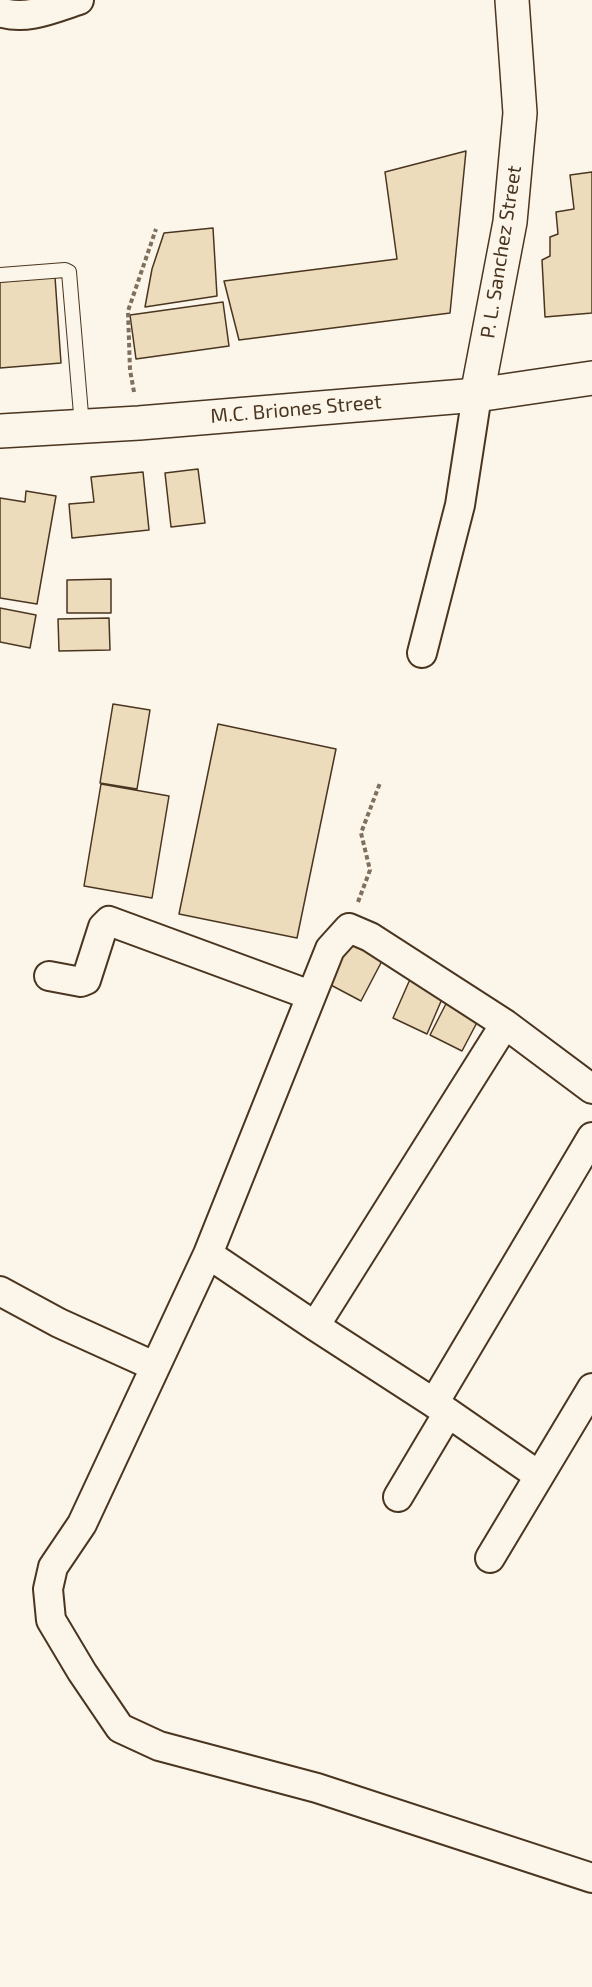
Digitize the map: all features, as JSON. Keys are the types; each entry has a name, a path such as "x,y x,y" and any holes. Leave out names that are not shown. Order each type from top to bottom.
{"main road":[{"name":"P. L. Sanchez Street","path":"477,395 510,222 519,124 512,0"},
{"name":"M.C. Briones Street","path":"0,431 139,423 477,395 592,378"}],"street":[{"path":"0,12 31,15 79,0"},
{"path":"422,653 460,505 477,395"},
{"path":"49,976 81,982 86,980 103,927 109,921 310,995"},
{"path":"592,1089 504,1024 370,938 349,928 330,949 208,1254 82,1524 53,1567 48,1589 51,1620 82,1672 120,1728 159,1746 317,1788 592,1878"},
{"path":"315,1326 504,1024"},
{"path":"398,1497 441,1408 592,1137"},
{"path":"208,1254 538,1475"},
{"path":"0,1291 59,1323 154,1366"},
{"path":"490,1558 538,1475 588,1404"}],"lane":[{"path":"0,275 65,270 69,272 82,426"}],"path":[{"path":"139,423 130,370 128,311 156,229"},
{"path":"349,928 370,870 361,833 380,783"}],"building":[{"path":"466,151 450,313 239,340 224,281 397,259 385,172"},
{"path":"592,172 592,313 545,317 542,260 550,256 550,237 558,234 556,212 574,209 570,175"},
{"path":"213,228 217,296 145,307 152,269 164,233"},
{"path":"55,277 61,363 0,368 0,282"},
{"path":"223,302 229,346 136,359 130,315"},
{"path":"198,469 205,523 171,527 165,473"},
{"path":"143,472 149,530 72,538 69,504 94,502 91,477"},
{"path":"26,491 56,496 37,604 0,598 0,498 25,502"},
{"path":"111,579 111,613 67,613 67,580"},
{"path":"0,608 36,615 30,648 0,642"},
{"path":"109,618 110,650 59,651 58,619"},
{"path":"113,704 150,710 137,789 100,783"},
{"path":"218,724 336,749 297,938 179,914"},
{"path":"101,784 169,796 152,898 84,886"},
{"path":"348,941 383,959 361,1001 327,983"},
{"path":"411,977 445,992 427,1034 393,1018"},
{"path":"451,994 483,1011 462,1051 430,1035"}]}
